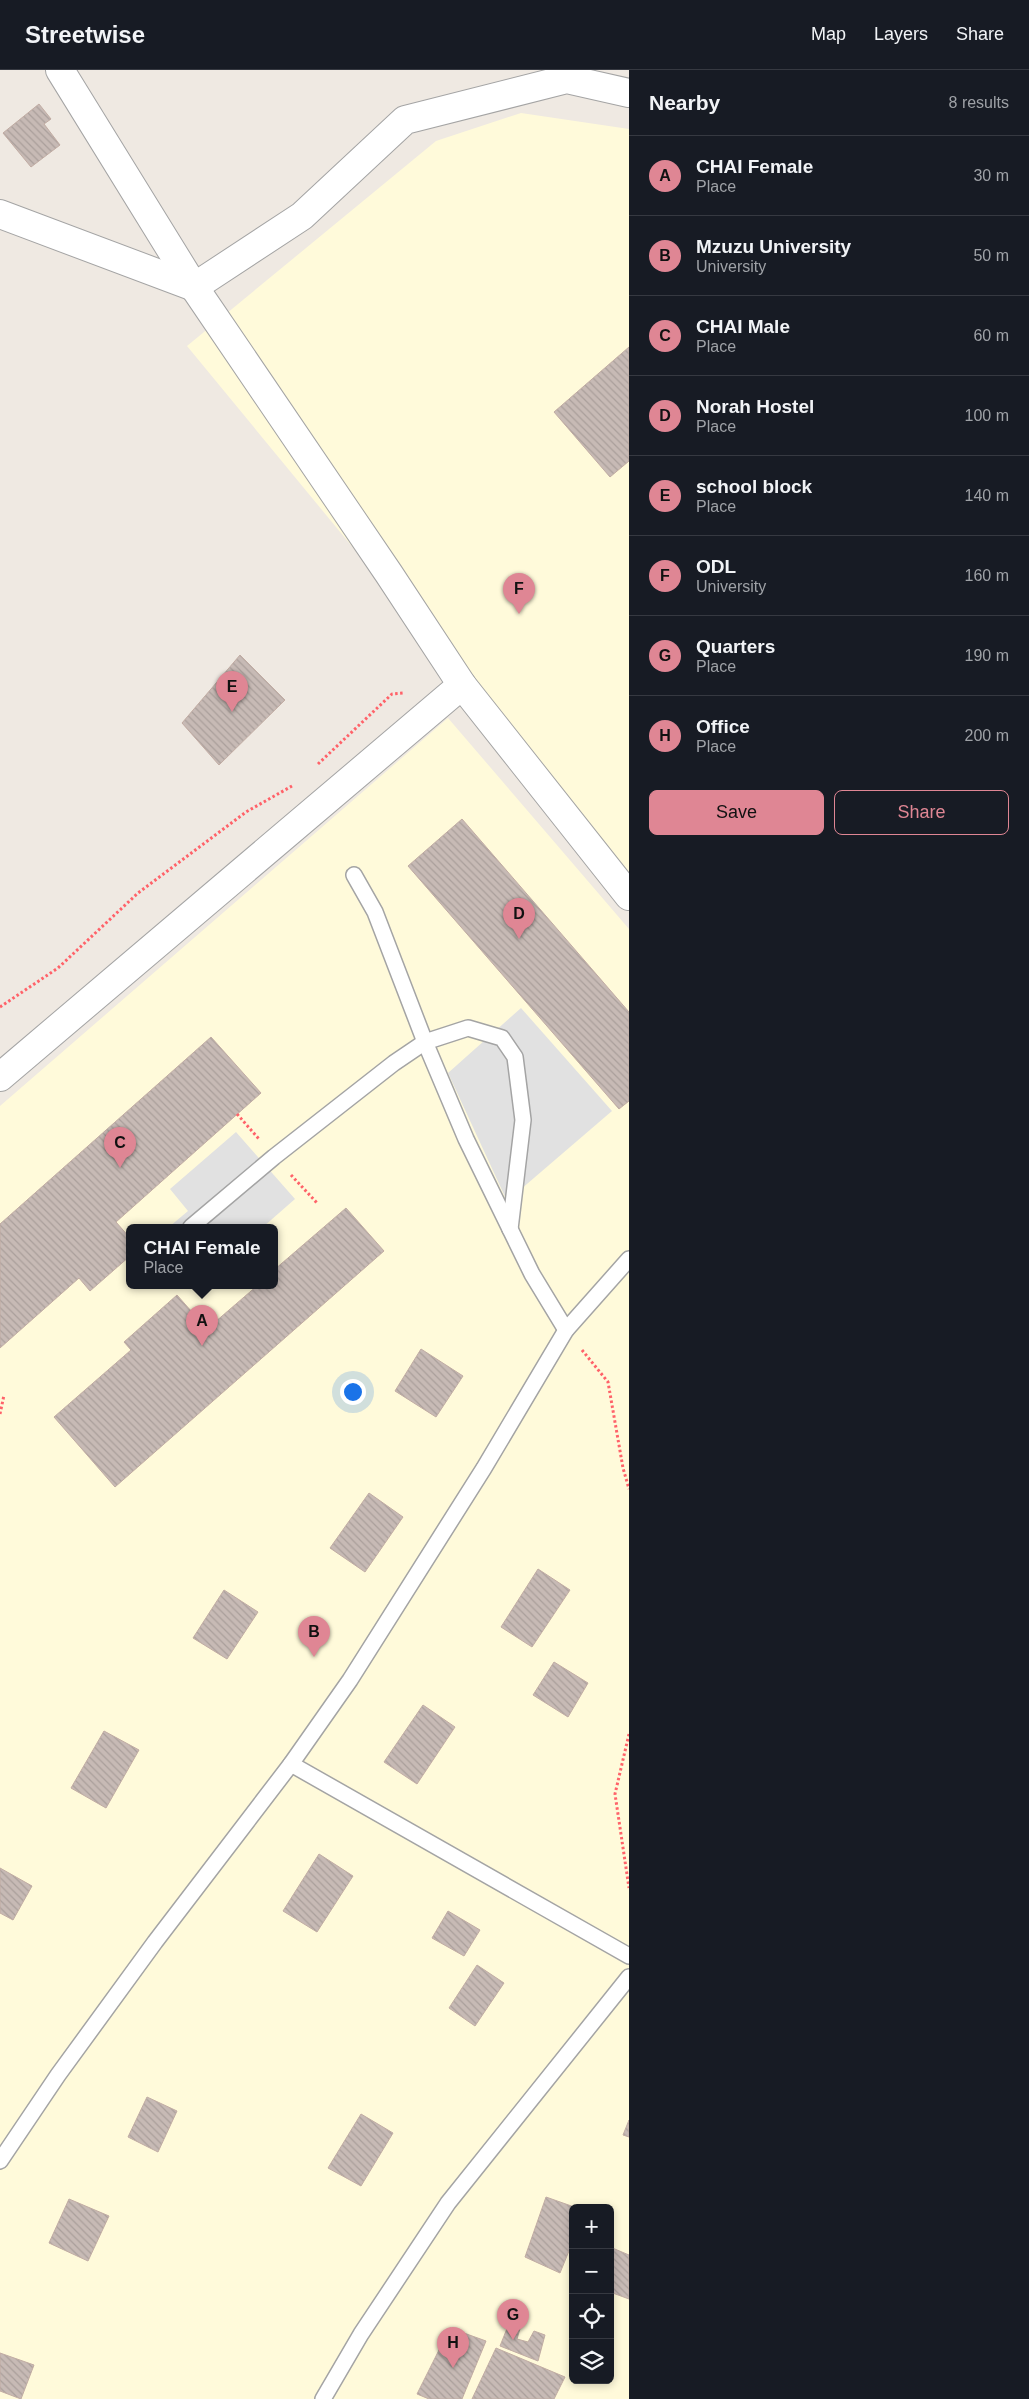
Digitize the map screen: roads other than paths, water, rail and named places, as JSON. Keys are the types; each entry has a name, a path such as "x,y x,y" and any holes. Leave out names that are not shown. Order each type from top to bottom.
{"street":[{"path":"60,70 194,287 462,685 629,896"},
{"path":"194,287 302,216 405,120 567,79 629,94"},
{"path":"0,214 194,287"},
{"path":"0,1077 462,685"}],"lane":[{"path":"354,875 374,912 425,1042 466,1139 532,1274 566,1330"},
{"path":"195,1224 274,1157 394,1063 425,1042 468,1028 502,1038 515,1058 523,1120 510,1229"},
{"path":"0,2162 58,2075 143,1958 292,1764 350,1680 421,1569 566,1330 629,1259"},
{"path":"292,1764 629,1956"},
{"path":"323,2399 361,2334 448,2203 629,1977"}],"place":[{"name":"ODL","path":"519,614"},
{"name":"school block","path":"232,712"},
{"name":"Norah Hostel","path":"519,939"},
{"name":"CHAI Male","path":"120,1168"},
{"name":"CHAI Female","path":"202,1346"},
{"name":"Mzuzu University","path":"314,1657"},
{"name":"Quarters","path":"513,2340"},
{"name":"Office","path":"453,2368"}]}
